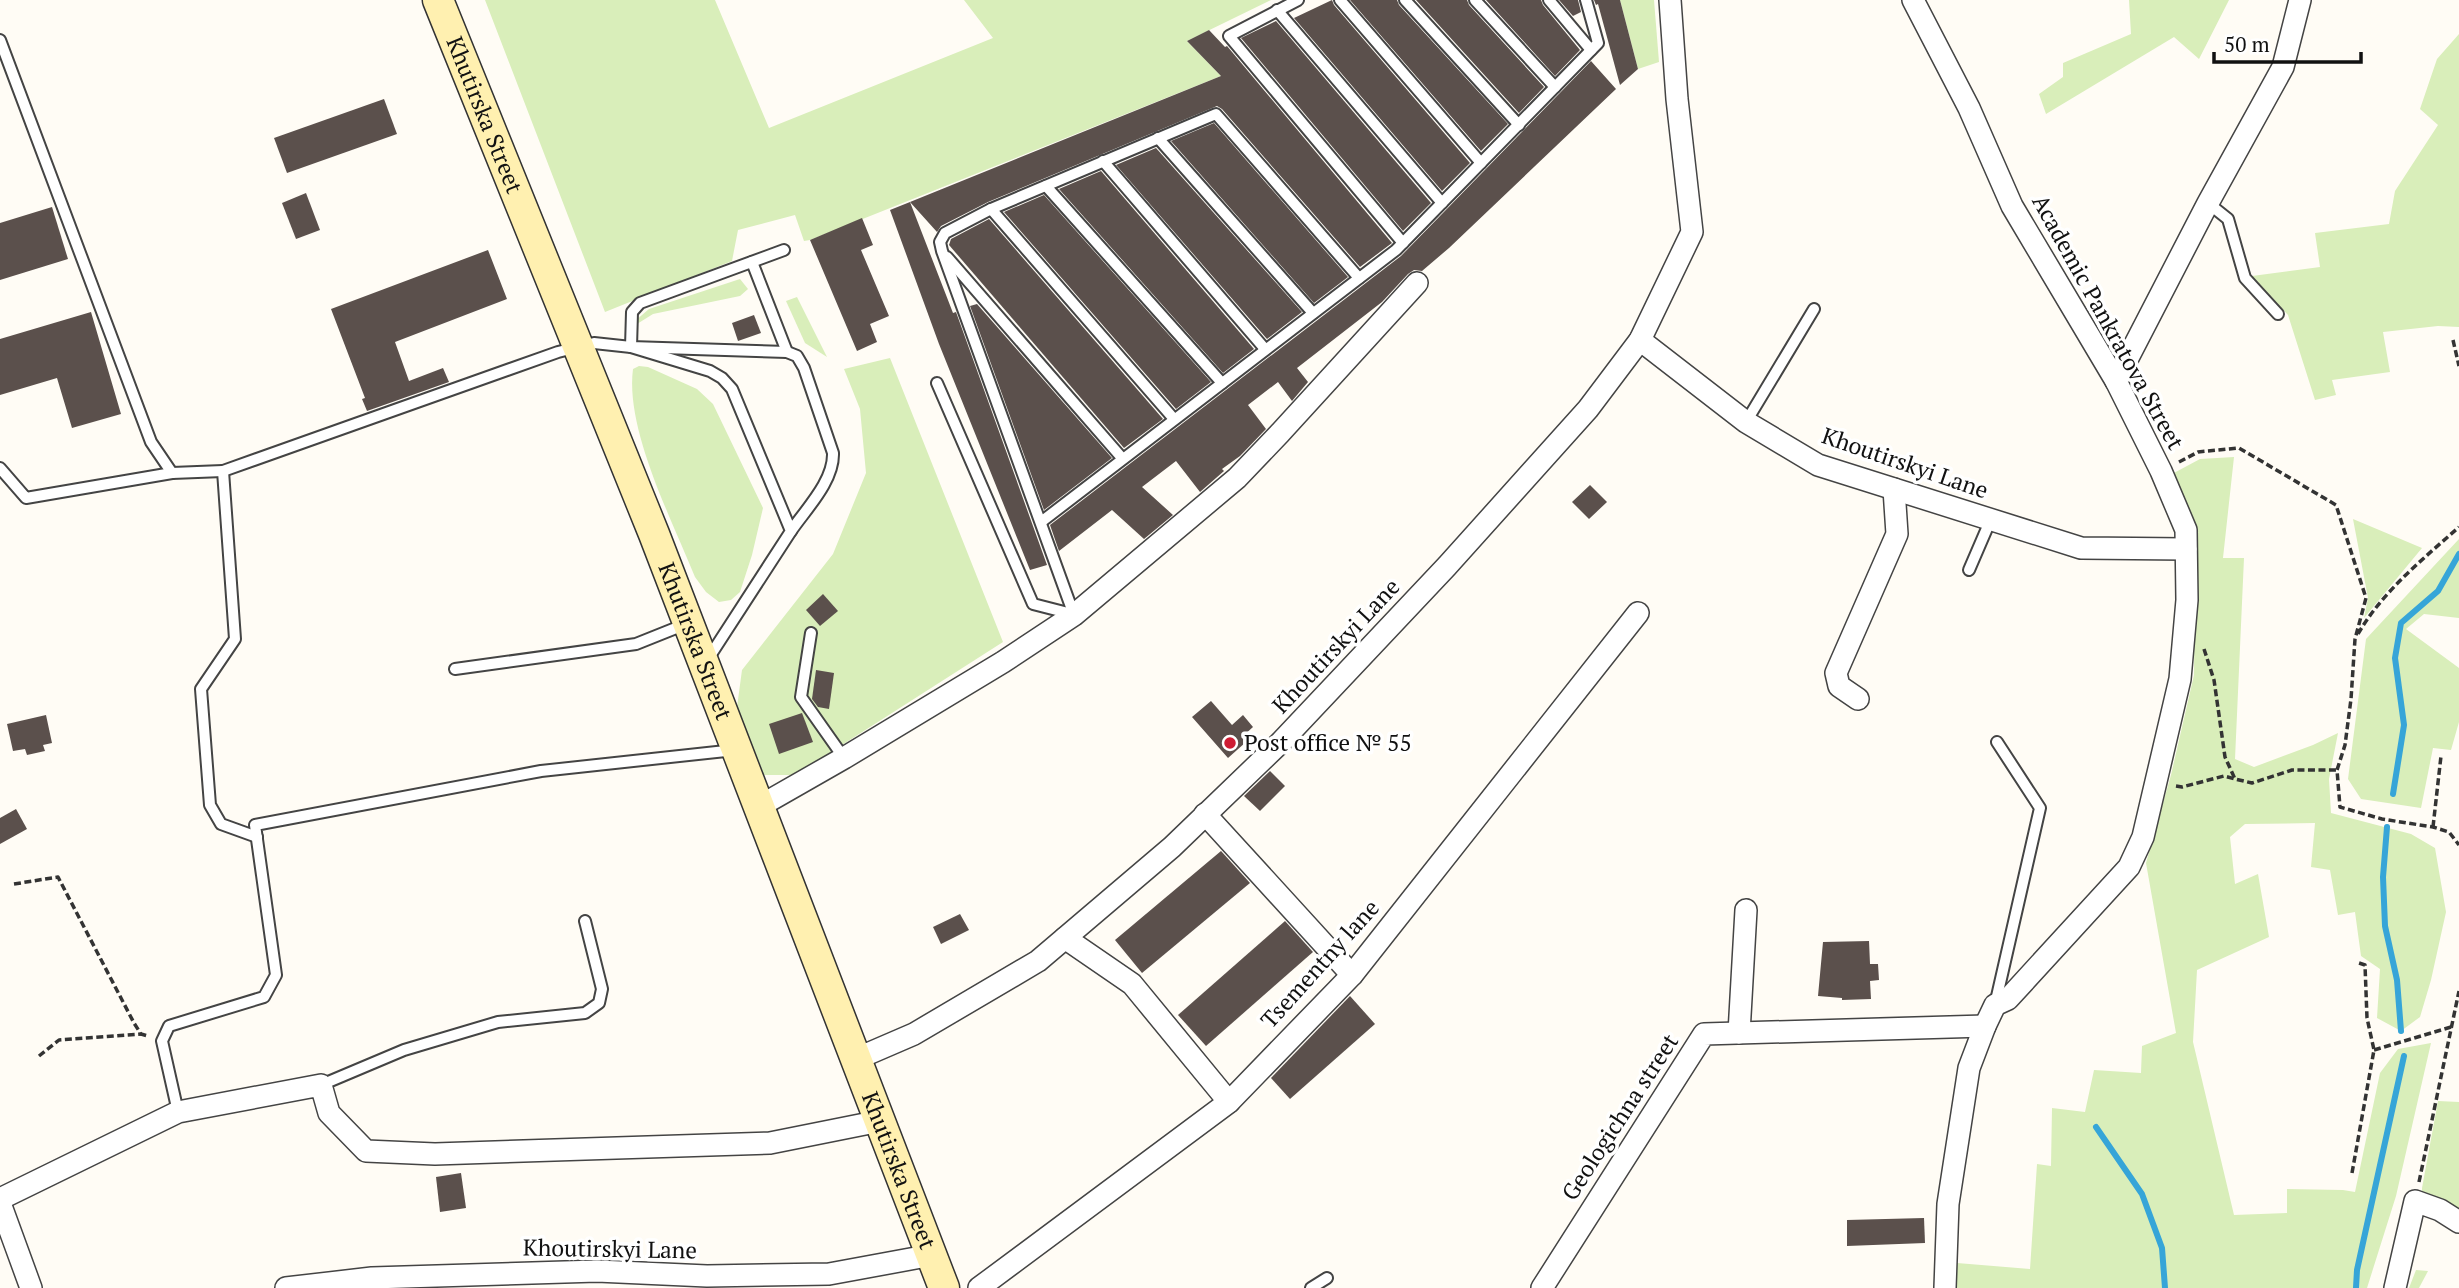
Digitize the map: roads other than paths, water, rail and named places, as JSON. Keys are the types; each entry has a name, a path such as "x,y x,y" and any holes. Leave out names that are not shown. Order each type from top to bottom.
{"main road":[{"name":"Khutirska Street","path":"438,0 689,623 944,1288"}],"street":[{"name":"Khoutirskyi Lane","path":"856,1059 914,1034 1038,961 1172,847 1281,742 1447,566 1588,409 1640,340 1692,232 1677,99 1670,0"},
{"name":"Academic Pankratova Street","path":"1913,0 1969,108 2012,206 2116,381 2161,471 2186,530 2187,600 2180,679 2143,837 2129,867 2008,999 1995,1005 1984,1026 1969,1068 1948,1203 1945,1288"},
{"path":"2116,381 2208,203 2283,67 2300,0"},
{"path":"760,806 1003,662 1074,615 1237,478 1417,283"},
{"name":"Khoutirskyi Lane","path":"1640,340 1746,422 1818,465 2081,548 2186,549"},
{"path":"1858,699 1839,686 1836,673 1897,534 1894,489"},
{"name":"Tsementny lane","path":"979,1288 1229,1102 1352,975 1638,612"},
{"path":"1205,814 1352,975"},
{"path":"1739,1033 1746,911"},
{"path":"1065,938 1132,984 1229,1102"},
{"name":"Geologichna street","path":"1542,1288 1704,1034 1984,1026"},
{"path":"31,1288 0,1201 178,1112 321,1085 329,1113 366,1151 435,1154 770,1143 880,1121"},
{"path":"2395,1288 2415,1201 2440,1210 2459,1222"},
{"name":"Khoutirskyi Lane","path":"286,1288 372,1278 597,1271 707,1276 829,1274 932,1255"}],"lane":[{"path":"1298,0 1229,36 1403,243"},
{"path":"1340,0 1481,163"},
{"path":"1405,0 1518,125"},
{"path":"1475,0 1555,87"},
{"path":"1549,0 1591,50"},
{"path":"1041,522 1403,243 1598,43 1586,0"},
{"path":"1277,10 1443,203"},
{"path":"0,40 151,442 172,473"},
{"path":"1074,615 942,251 940,242 945,233 991,209 1216,114 1359,278"},
{"path":"1158,138 1312,313"},
{"path":"1103,161 1265,349"},
{"path":"1046,186 1222,383"},
{"path":"2208,203 2228,219 2245,278 2278,314"},
{"path":"991,209 1174,419"},
{"path":"631,347 631,321 636,306 784,250"},
{"path":"942,251 1122,458"},
{"path":"752,262 787,352"},
{"path":"1746,422 1814,309"},
{"path":"0,468 26,498 172,473 223,471 594,343 631,347 787,352 797,356 804,368 833,461 828,477 704,664"},
{"path":"631,347 710,371 722,378 732,389 791,531"},
{"path":"937,383 1033,604 1074,615"},
{"path":"223,471 235,639 201,689 210,805 220,824 257,837"},
{"path":"1969,570 1991,519"},
{"path":"455,669 636,644 689,623"},
{"path":"811,633 801,696 844,758"},
{"path":"1995,1005 2040,808 1997,742"},
{"path":"178,1112 162,1041 169,1026 264,997 276,975 255,825 528,774 737,749"},
{"path":"321,1085 404,1050 498,1022 585,1013 599,1003 602,989 585,921"},
{"path":"1311,1288 1327,1278"}],"waterway":[{"path":"2393,794 2404,725 2395,658 2401,623 2438,591 2459,554"},
{"path":"2387,827 2383,877 2385,926 2397,980 2401,1031"},
{"path":"2356,1288 2357,1270 2404,1056"},
{"path":"2096,1127 2142,1194 2162,1248 2165,1288"}],"place":[{"name":"Post office № 55","path":"1230,743"}]}
